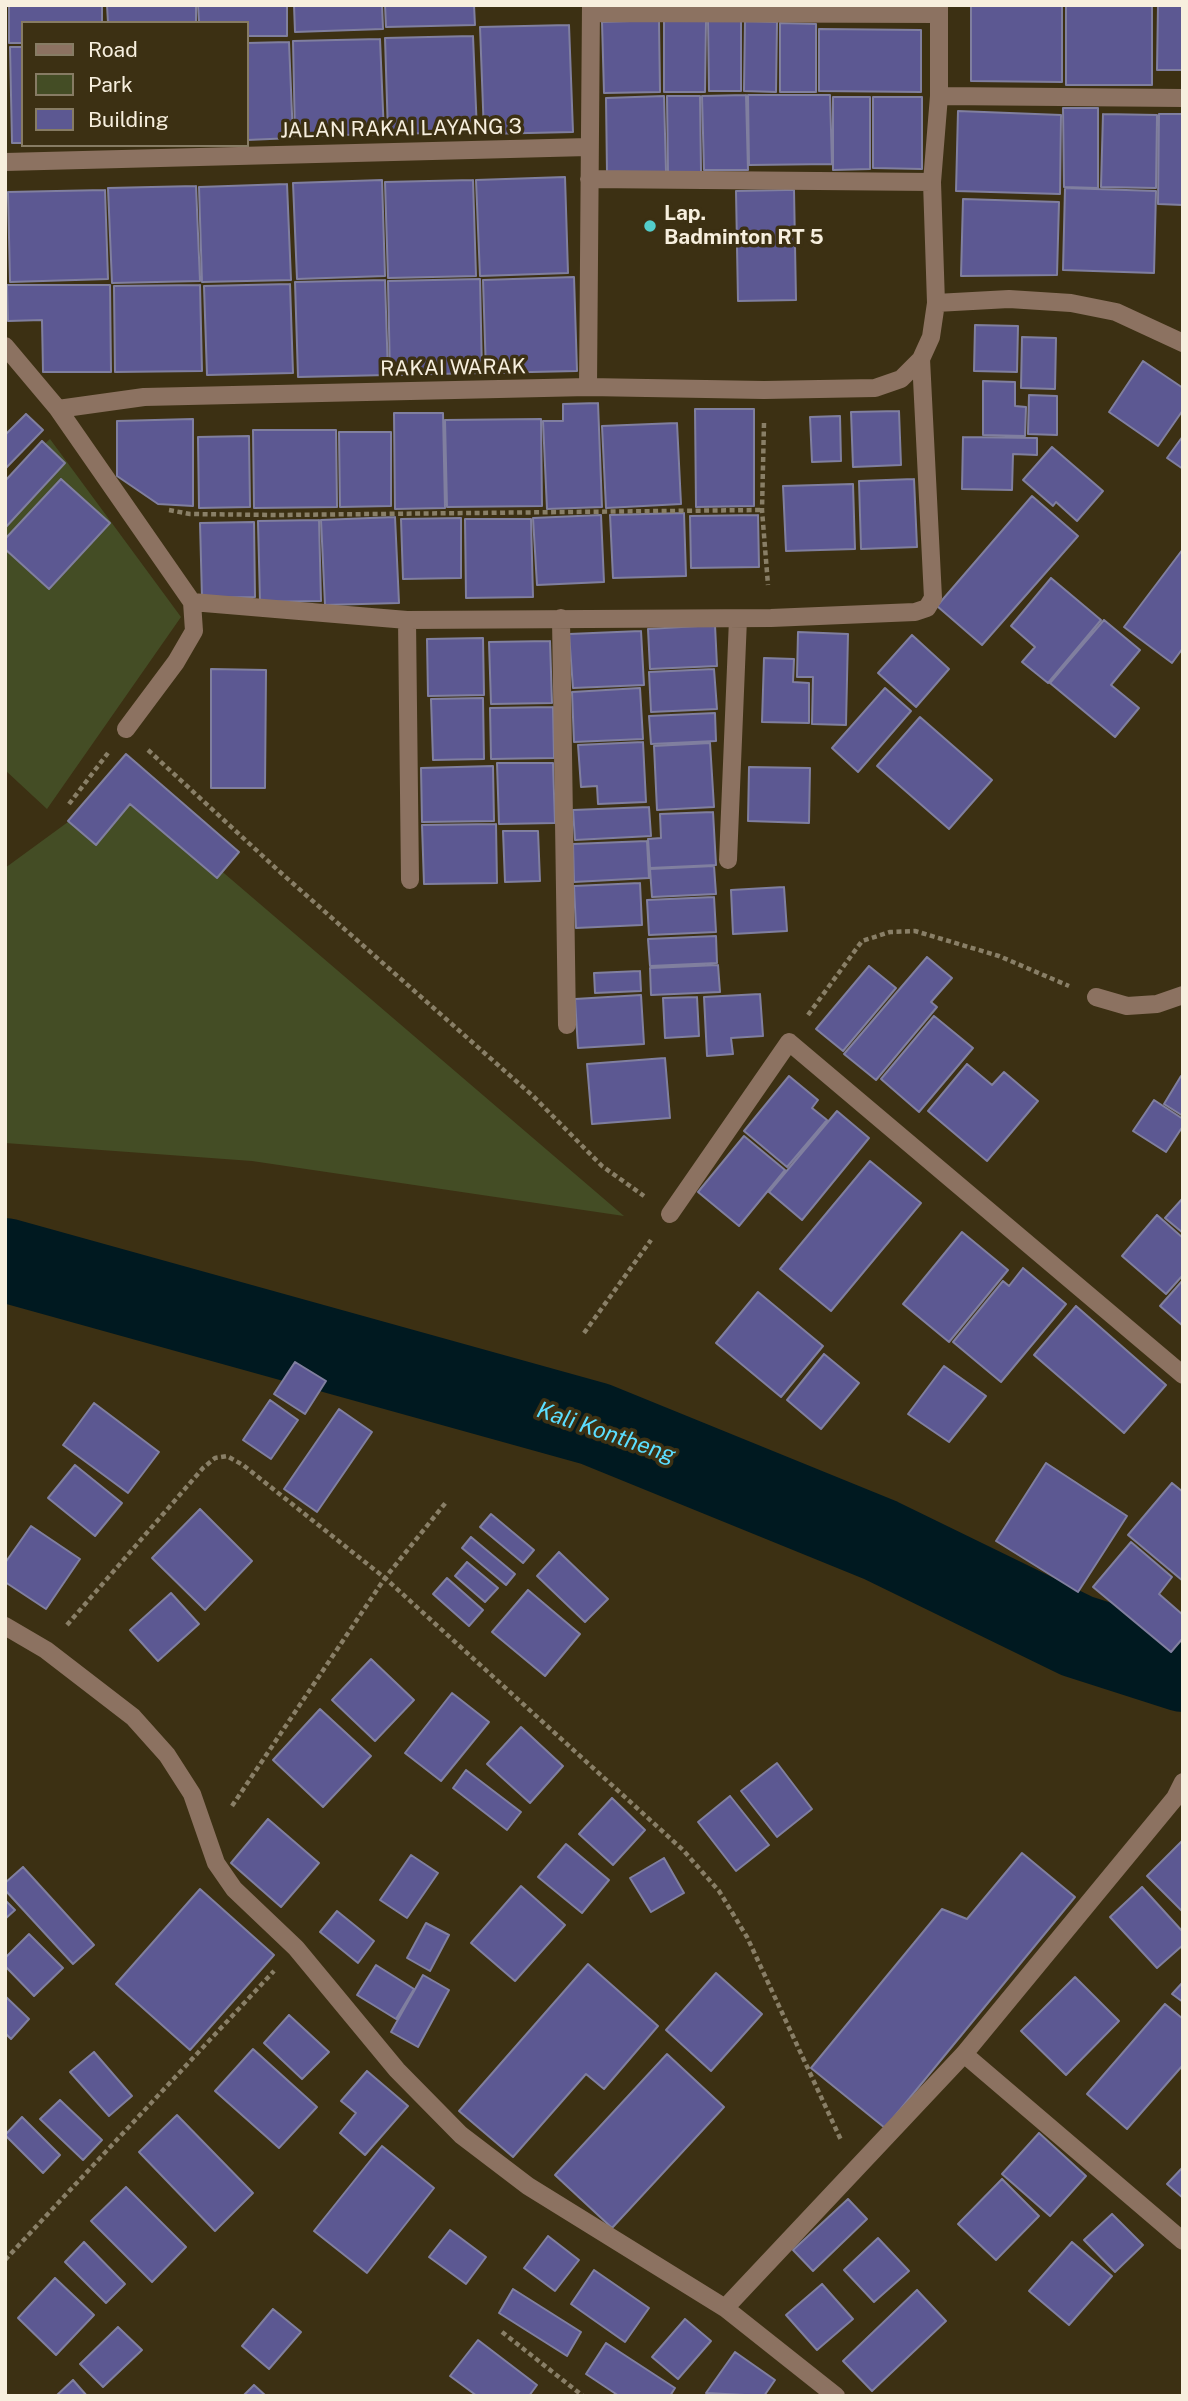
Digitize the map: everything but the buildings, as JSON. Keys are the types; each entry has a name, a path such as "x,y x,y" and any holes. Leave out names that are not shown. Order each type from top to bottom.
{"street":[{"path":"192,602 407,620 738,619 915,612 927,608 933,598 921,359 931,337 936,303 932,182 939,96 939,10 591,9 588,387"},
{"path":"939,96 1183,98"},
{"name":"JALAN RAKAI LAYANG 3","path":"5,162 588,147"},
{"path":"589,179 932,182"},
{"path":"936,303 1009,299 1070,303 1116,312 1183,343"},
{"path":"5,346 58,409 192,602 194,631 176,662 126,729"},
{"name":"RAKAI WARAK","path":"58,409 144,397 588,387 764,390 875,388 901,379 921,359"},
{"path":"561,618 567,1025"},
{"path":"728,860 738,619"},
{"path":"407,620 410,880"},
{"path":"1096,997 1127,1006 1157,1004 1183,995"},
{"path":"670,1214 789,1042 1183,1375"},
{"path":"5,1626 46,1650 133,1717 167,1755 192,1794 216,1863 234,1889 296,1948 397,2070 461,2135 528,2186 725,2308 836,2396"},
{"path":"725,2308 964,2054 1179,1790"},
{"path":"964,2054 1183,2241"}],"path":[{"path":"764,390 762,510 771,618"},
{"path":"124,501 190,514 762,510"},
{"path":"69,804 126,729 280,872 533,1096 602,1166 646,1198"},
{"path":"789,1042 863,941 890,932 915,931 999,956 1096,997"},
{"path":"584,1333 670,1214"},
{"path":"46,1650 203,1468 215,1458 227,1456 243,1465 385,1577 683,1850 719,1891 747,1937 855,2171"},
{"path":"208,1841 385,1577 447,1501"},
{"path":"5,2260 296,1948"},
{"path":"502,2332 583,2396"}],"green space":[{"path":"50,439 181,617 47,809 5,770 5,481"},
{"path":"120,784 624,1216 252,1161 5,1143 5,868"}],"waterway":[{"name":"Kali Kontheng","path":"5,1260 595,1424 880,1540 1077,1636 1183,1670"}],"place":[{"name":"Lap. Badminton RT 5","path":"650,226"}]}
